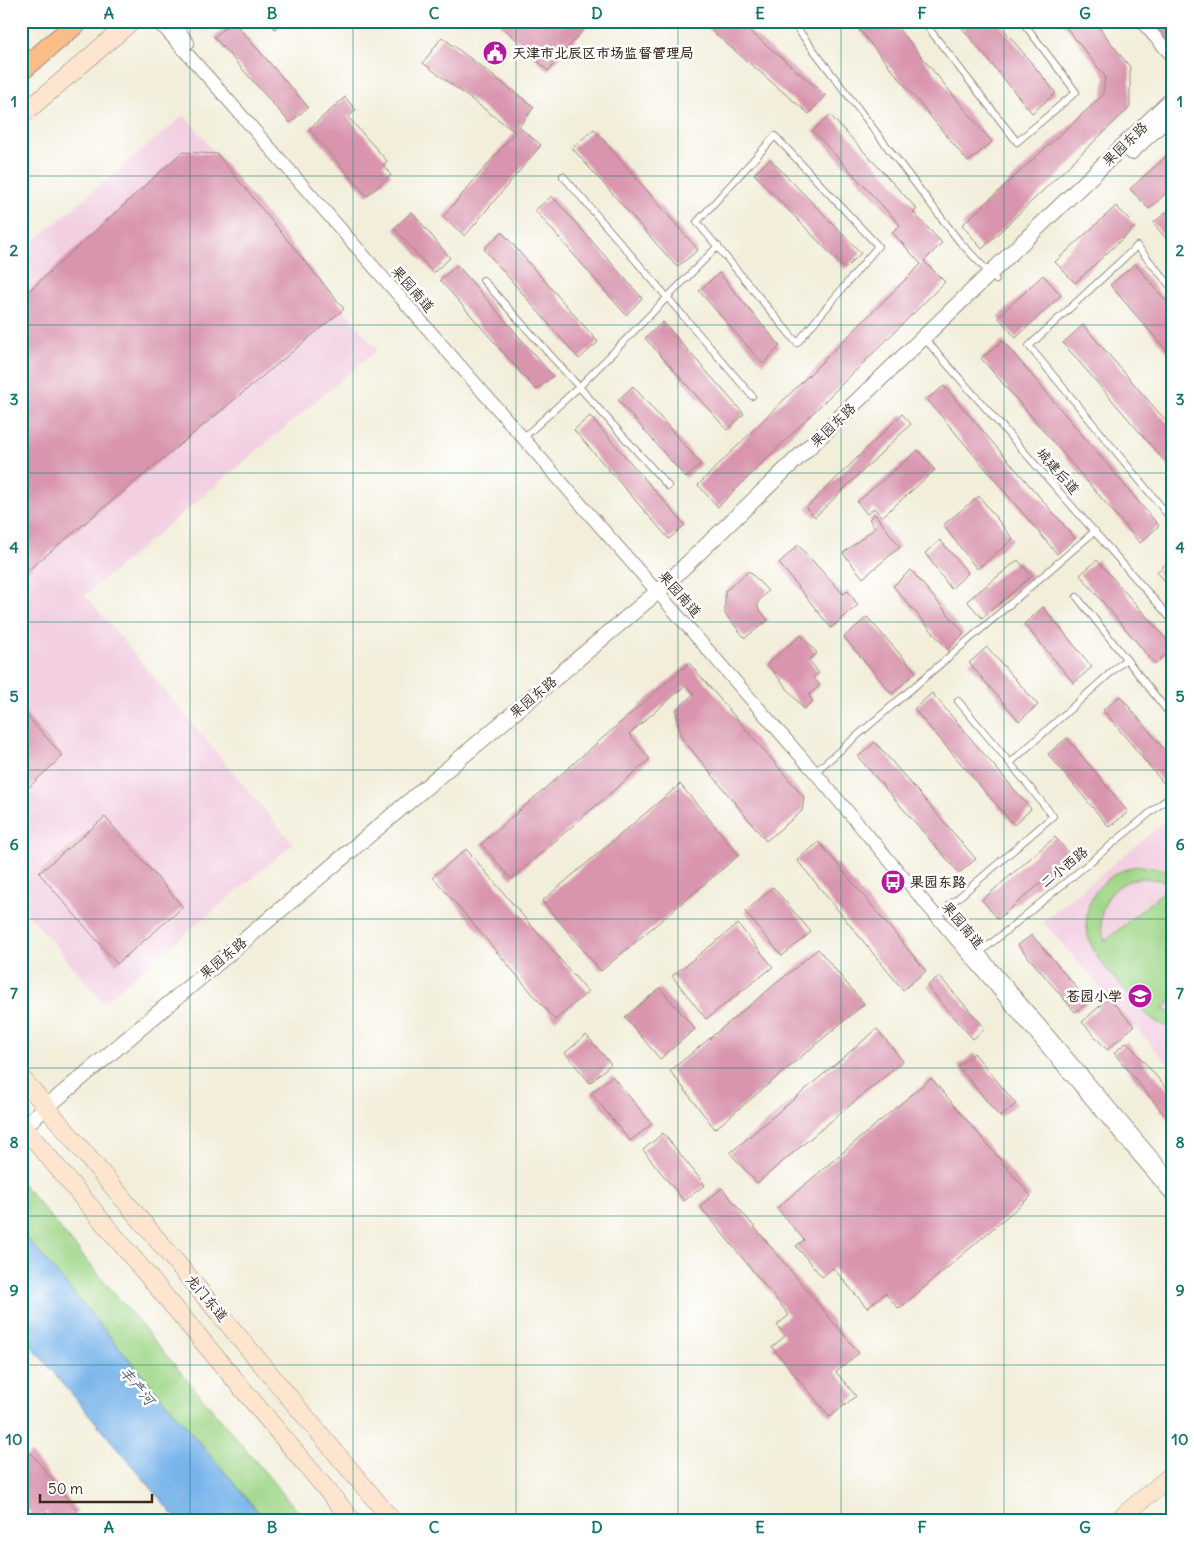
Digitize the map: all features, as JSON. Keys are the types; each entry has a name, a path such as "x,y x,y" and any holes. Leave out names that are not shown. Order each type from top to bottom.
{"highway":[{"path":"21,71 79,21"}],"main road":[{"path":"21,116 132,21"},
{"name":"龙门东道","path":"21,1077 392,1520"},
{"path":"25,1129 352,1520"},
{"path":"1118,1520 1173,1474"}],"street":[{"name":"果园南道","path":"154,21 166,30 215,84 526,436 817,770 975,956 1173,1182"},
{"name":"果园南道","path":"172,21 183,38 526,436"},
{"path":"1141,21 1173,57"},
{"name":"果园东路","path":"25,1129 663,593 993,277 1173,98"},
{"name":"果园东路","path":"993,277 1173,113"},
{"name":"果园南道","path":"975,956 1173,1196"}],"lane":[{"path":"795,21 793,22 959,241 993,277"},
{"path":"923,21 1017,142 1076,92 1022,21"},
{"path":"776,136 878,246 797,343 718,246 697,222 776,136"},
{"path":"563,176 752,396"},
{"path":"526,436 580,386 718,246"},
{"path":"1173,289 1137,246 1029,346 1173,521"},
{"path":"483,280 668,486"},
{"name":"城建后道","path":"927,341 1173,621"},
{"path":"817,770 1095,531"},
{"path":"1077,598 1173,718"},
{"path":"1010,763 1126,659"},
{"path":"939,914 1053,816 958,701"},
{"name":"二小西路","path":"975,956 1173,794"}],"shaded area":[{"path":"184,115 377,350 85,595 293,844 103,1003 21,905 21,252"},
{"name":"苍园小学","path":"1173,815 1173,1070 1043,922"}],"green space":[{"path":"1138,866 1156,867 1173,872 1173,1000 1162,1009 1173,1014 1173,1028 1158,1023 1141,1009 1100,960 1093,949 1088,935 1086,921 1088,907 1093,896 1111,876","holes":["1138,878 1160,880 1171,885 1105,941 1101,920 1106,901 1111,893"]},
{"path":"21,1182 305,1520 265,1520 21,1231"}],"water":[{"name":"丰产河","path":"21,1231 265,1520 178,1520 21,1334"}],"building":[{"path":"233,21 308,107 290,123 214,37"},
{"path":"269,21 283,21 275,29"},
{"path":"497,21 591,21 548,71"},
{"path":"700,21 738,21 825,95 809,114"},
{"path":"852,21 892,21 992,142 968,162"},
{"path":"956,21 997,21 1056,93 1032,113"},
{"path":"1061,21 1094,21 1130,67 1130,107 982,249 962,225 1103,95 1105,76"},
{"path":"1147,21 1173,21 1173,52"},
{"path":"442,37 534,107 519,127 541,145 465,236 443,217 515,132 423,63"},
{"path":"345,97 356,110 348,117 387,161 383,165 391,175 367,196 309,129"},
{"path":"830,115 917,209 913,212 942,243 924,261 945,282 718,507 698,485 921,264 892,232 900,225 813,131"},
{"path":"594,129 698,250 677,267 572,148"},
{"path":"1173,150 1173,187 1149,209 1130,189"},
{"path":"182,152 217,154 344,309 21,576 21,298"},
{"path":"770,159 861,253 845,269 754,174"},
{"path":"552,196 642,298 626,315 535,210"},
{"path":"1116,206 1136,226 1075,283 1055,262"},
{"path":"1173,207 1173,247 1153,223"},
{"path":"412,212 450,258 433,273 394,228"},
{"path":"502,232 598,342 579,359 484,249"},
{"path":"1135,264 1173,309 1173,358 1110,285"},
{"path":"457,265 553,376 536,390 440,280"},
{"path":"719,273 780,346 763,364 699,291"},
{"path":"1043,275 1061,295 1016,338 998,317"},
{"path":"663,322 744,414 727,430 645,338"},
{"path":"1083,325 1173,429 1173,471 1063,343"},
{"path":"1003,341 1159,526 1140,543 981,358"},
{"path":"633,386 701,464 686,478 618,400"},
{"path":"944,386 1075,538 1057,554 927,399"},
{"path":"902,414 911,424 815,517 806,508"},
{"path":"590,416 685,525 669,539 574,430"},
{"path":"918,450 935,470 882,517 874,508 867,514 857,502"},
{"path":"979,496 1013,539 977,569 943,525"},
{"path":"875,514 900,547 863,578 843,553 875,528 869,519"},
{"path":"940,540 968,573 951,589 925,553"},
{"path":"798,545 843,594 848,591 858,605 831,628 779,563"},
{"path":"1173,557 1173,590 1157,572"},
{"path":"1018,560 1032,576 982,618 967,601"},
{"path":"1097,560 1173,647 1155,664 1080,575"},
{"path":"911,570 964,633 948,650 893,586"},
{"path":"749,571 768,591 758,602 758,608 768,620 745,638 725,614 725,591"},
{"path":"1043,607 1092,667 1074,683 1024,624"},
{"path":"867,617 916,672 892,694 844,637"},
{"path":"801,635 817,653 809,660 819,673 813,677 820,685 809,695 813,701 804,709 767,664"},
{"path":"987,647 1038,705 1019,721 969,663"},
{"path":"689,663 804,797 802,811 766,841 681,737 676,710 694,694 686,685 629,734 650,759 511,879 481,844"},
{"path":"932,693 1031,809 1014,825 914,709"},
{"path":"1120,696 1173,760 1173,779 1165,785 1103,710"},
{"path":"21,709 63,756 21,794"},
{"path":"1067,738 1128,812 1109,827 1048,754"},
{"path":"875,742 976,859 959,873 858,757"},
{"path":"680,784 739,855 601,971 542,901"},
{"path":"105,817 183,907 117,964 39,873"},
{"path":"1055,837 1072,857 998,919 982,900"},
{"path":"819,842 926,971 903,990 797,860"},
{"path":"466,849 588,992 555,1020 433,877"},
{"path":"773,887 811,932 782,956 745,912"},
{"path":"738,924 773,967 706,1019 672,976"},
{"path":"1032,935 1089,1002 1075,1012 1018,945"},
{"path":"818,949 864,1004 715,1129 670,1071"},
{"path":"939,976 985,1028 973,1039 927,986"},
{"path":"660,988 695,1029 660,1059 625,1017"},
{"path":"1109,998 1134,1026 1107,1050 1082,1022"},
{"path":"877,1029 903,1061 757,1183 730,1153"},
{"path":"586,1035 611,1064 590,1083 565,1053"},
{"path":"1127,1042 1173,1096 1173,1125 1114,1053"},
{"path":"974,1053 1016,1104 1000,1117 958,1066"},
{"path":"612,1076 652,1124 630,1141 591,1093"},
{"path":"931,1078 1031,1196 899,1309 885,1293 867,1308 833,1268 822,1277 796,1246 804,1240 777,1208"},
{"path":"663,1133 705,1185 684,1201 643,1150"},
{"path":"722,1188 859,1353 836,1372 856,1396 830,1417 772,1347 785,1336 777,1325 789,1315 700,1206"},
{"path":"31,1453 78,1512 68,1520 53,1520 46,1512 36,1520 21,1501 21,1488 24,1485 21,1482 21,1461"}],"place":[{"name":"天津市北辰区市场监督管理局","path":"495,53"},
{"name":"果园东路","path":"893,882"},
{"name":"苍园小学","path":"1140,996"}]}
